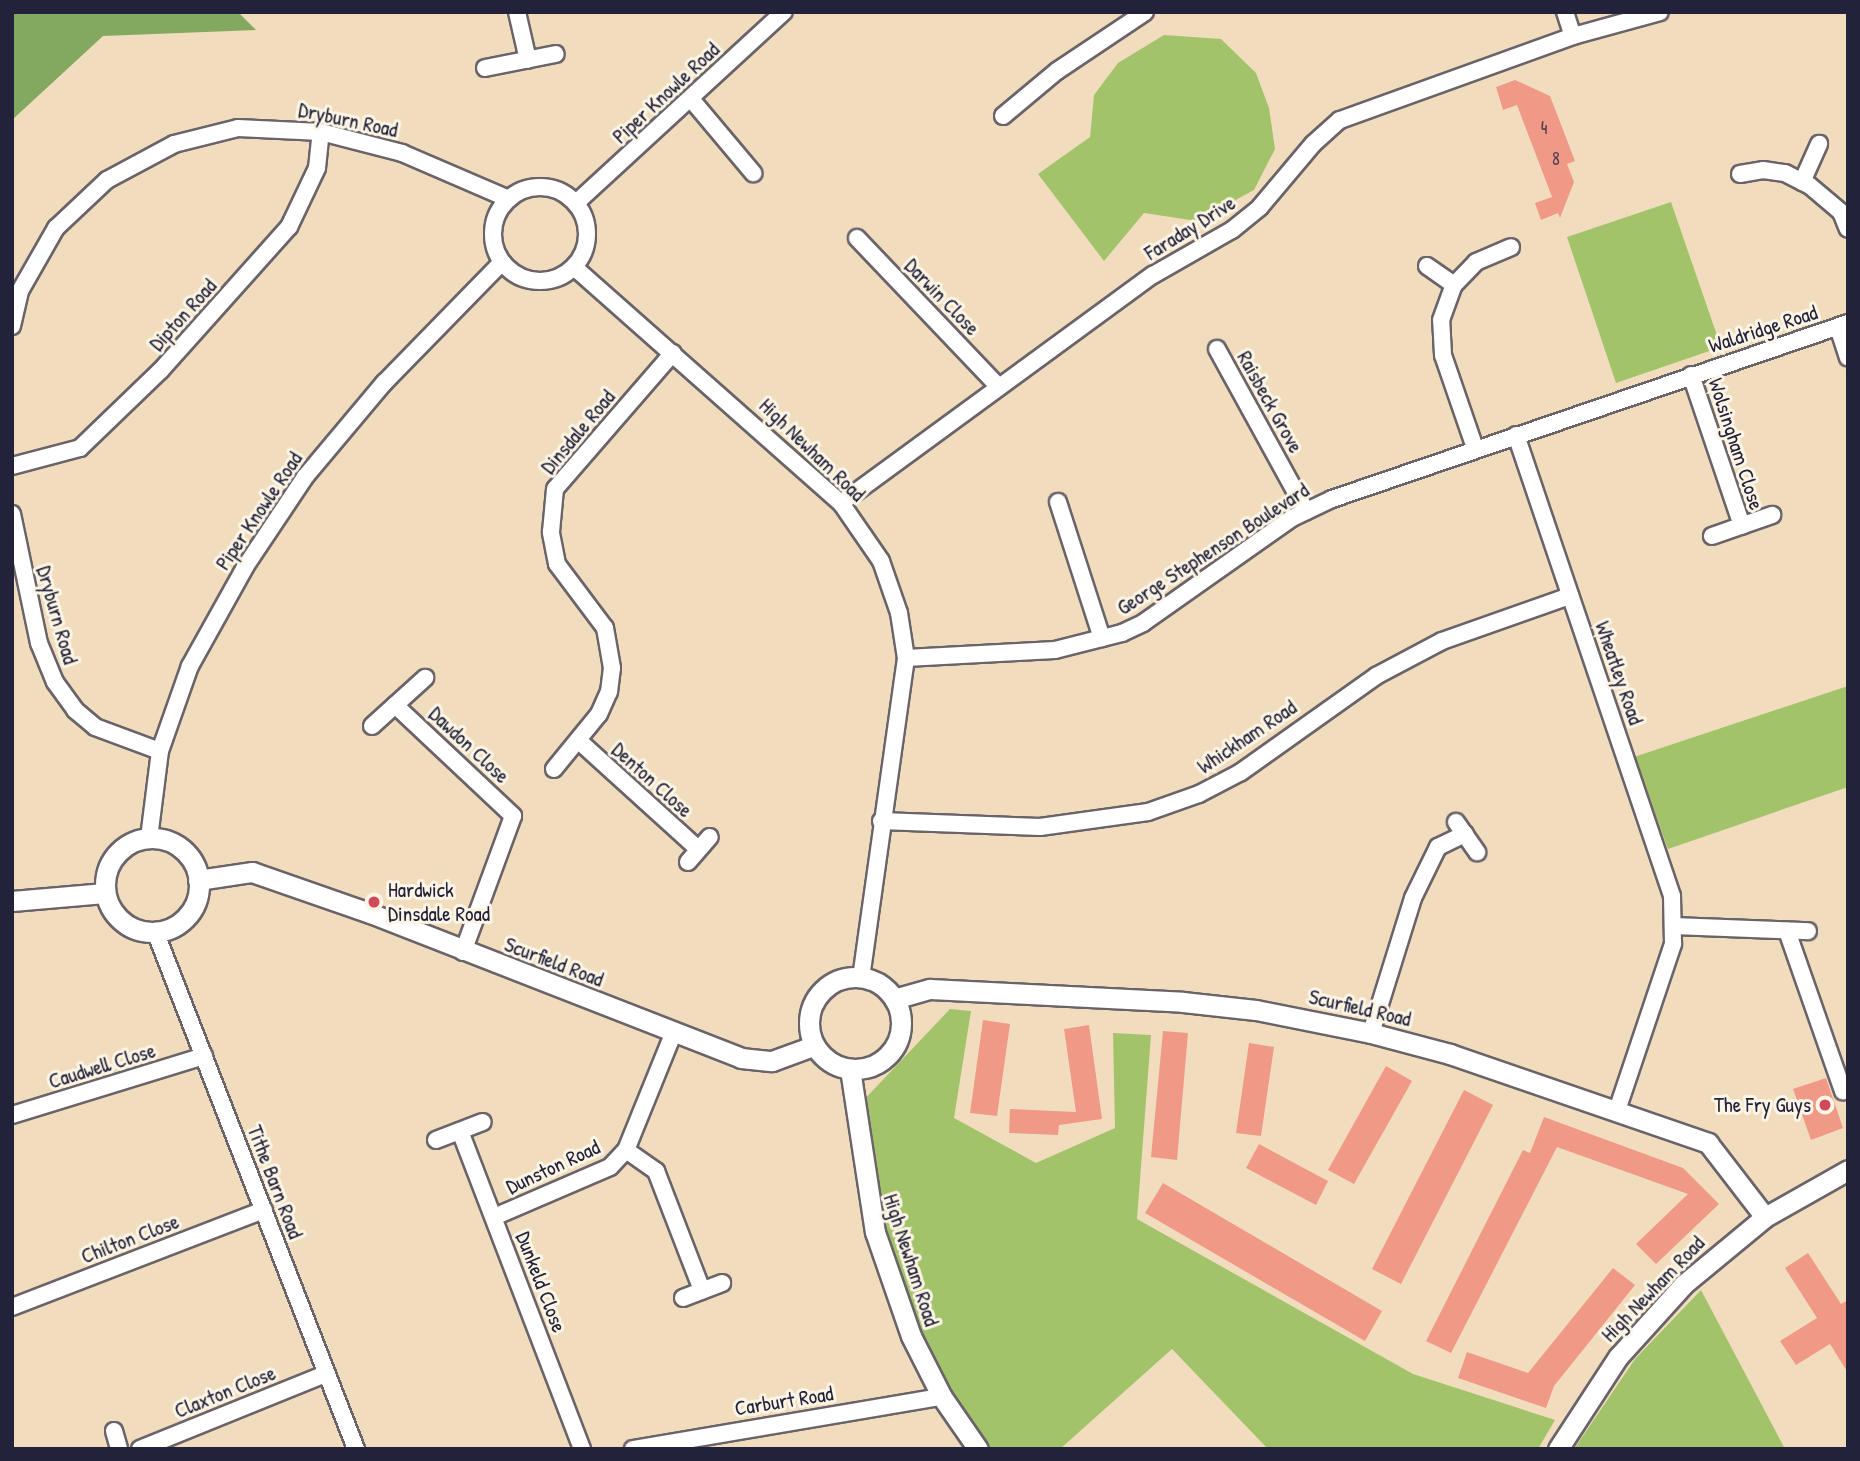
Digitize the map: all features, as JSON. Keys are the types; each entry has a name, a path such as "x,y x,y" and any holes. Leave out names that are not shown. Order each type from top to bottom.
{"street":[{"path":"517,12 528,60"},
{"name":"Piper Knowle Road","path":"576,204 784,12"},
{"path":"1003,116 1057,71 1145,12"},
{"path":"1565,12 1573,36"},
{"name":"Faraday Drive","path":"841,503 997,385 1153,275 1232,230 1260,207 1313,144 1340,120 1573,36 1660,12"},
{"path":"485,68 556,54"},
{"path":"691,99 753,173"},
{"name":"Dryburn Road","path":"12,327 20,290 56,228 107,180 174,144 238,128 321,132 402,153 509,199"},
{"name":"Dipton Road","path":"12,466 80,447 161,370 289,227 317,168 321,132"},
{"path":"1802,181 1819,145"},
{"path":"1740,174 1763,170 1802,181 1840,212 1848,229"},
{"path":"546,187 576,204 587,234 583,254 574,267 554,279 538,281 522,278 502,262 493,231 509,199 523,190 546,187"},
{"name":"Darwin Close","path":"857,238 997,385"},
{"path":"1475,449 1443,355 1441,320 1454,285 1476,262 1511,247"},
{"name":"Piper Knowle Road","path":"149,838 160,751 190,666 245,567 297,487 384,383 502,262"},
{"path":"1427,266 1454,285"},
{"name":"High Newham Road","path":"574,267 841,503 881,561 896,602 906,657 860,977"},
{"path":"1843,325 1848,357"},
{"name":"Waldridge Road","path":"1691,375 1843,325"},
{"name":"Raisbeck Grove","path":"1217,349 1306,511"},
{"name":"Dinsdale Road","path":"554,769 579,741 609,692 610,648 605,628 557,564 551,532 555,489 673,353"},
{"name":"George Stephenson Boulevard","path":"906,657 1055,650 1102,638 1143,623 1306,511 1374,481 1691,375"},
{"name":"Wolsingham Close","path":"1691,375 1742,526"},
{"name":"Wheatley Road","path":"1516,435 1672,896 1675,926 1617,1110"},
{"path":"1058,502 1102,638"},
{"name":"Dryburn Road","path":"12,514 39,643 55,682 75,710 95,727 160,751"},
{"name":"Wolsingham Close","path":"1712,536 1772,515"},
{"name":"Whickham Road","path":"881,821 1040,827 1148,812 1199,794 1241,772 1327,709 1420,653 1570,596"},
{"name":"Dawdon Close","path":"372,726 425,678"},
{"name":"Dawdon Close","path":"395,705 513,816 463,952"},
{"name":"Denton Close","path":"579,741 698,849"},
{"path":"1371,1033 1413,898 1438,847 1460,828 1477,852"},
{"name":"Denton Close","path":"688,862 710,837"},
{"path":"149,838 182,849 193,862 198,880 188,915 155,931 123,922 105,893 110,862 120,850 149,838"},
{"name":"Scurfield Road","path":"198,880 252,872 741,1058 772,1061 813,1046"},
{"path":"12,901 105,893"},
{"path":"1675,926 1808,931"},
{"name":"Tithe Barn Road","path":"155,931 356,1449"},
{"path":"1787,931 1824,1058 1843,1091"},
{"path":"860,977 888,990 902,1022 893,1051 880,1061 850,1069 822,1056 813,1046 809,1022 813,1003 841,978 860,977"},
{"name":"Scurfield Road","path":"894,999 930,989 1183,1002 1256,1010 1371,1033 1617,1110 1708,1143 1765,1217"},
{"name":"Dunston Road","path":"494,1217 610,1167 626,1150 673,1034"},
{"name":"Caudwell Close","path":"12,1115 204,1056"},
{"name":"High Newham Road","path":"850,1069 874,1232 912,1336 942,1397 978,1449"},
{"path":"436,1140 483,1122"},
{"name":"Dunkeld Close","path":"460,1131 582,1449"},
{"path":"626,1150 656,1171 702,1290"},
{"name":"High Newham Road","path":"1558,1449 1618,1357 1668,1300 1715,1254 1765,1217 1848,1170"},
{"name":"Chilton Close","path":"12,1307 264,1210"},
{"path":"683,1298 722,1283"},
{"name":"Claxton Close","path":"140,1449 326,1374"},
{"name":"Carburt Road","path":"633,1449 942,1397"},
{"path":"114,1431 119,1449"}],"green space":[{"path":"12,12 238,12 256,30 103,36 12,120"},
{"path":"1164,35 1221,39 1256,73 1269,108 1275,149 1254,190 1197,221 1144,213 1104,261 1038,174 1090,137 1094,95 1118,63"},
{"path":"1671,202 1721,347 1616,383 1567,237"},
{"path":"1848,686 1848,787 1668,849 1634,757"},
{"path":"950,1009 971,1011 954,1118 1036,1163 1115,1128 1113,1033 1151,1035 1137,1219 1413,1374 1555,1420 1538,1449 1268,1449 1172,1349 1060,1449 991,1449 914,1334 871,1179 859,1105"},
{"path":"1701,1290 1785,1449 1574,1449 1635,1359"}],"building":[{"path":"1515,80 1550,96 1575,161 1567,164 1574,182 1560,218 1558,213 1541,220 1535,203 1552,197 1517,105 1503,110 1496,87"},
{"path":"983,1020 1010,1024 997,1116 970,1113"},
{"path":"1089,1025 1102,1119 1059,1125 1058,1135 1009,1133 1010,1109 1076,1112 1064,1029"},
{"path":"1163,1031 1188,1033 1177,1160 1151,1157"},
{"path":"1249,1043 1274,1047 1261,1136 1236,1133"},
{"path":"1386,1066 1412,1081 1354,1184 1328,1170"},
{"path":"1826,1078 1843,1128 1811,1140 1793,1089"},
{"path":"1464,1090 1493,1105 1401,1284 1372,1269"},
{"path":"1544,1117 1683,1168 1719,1204 1656,1264 1636,1244 1688,1194 1557,1147 1451,1353 1426,1341 1523,1150 1530,1153"},
{"path":"1259,1144 1328,1181 1316,1205 1246,1168"},
{"path":"1163,1183 1382,1311 1365,1341 1145,1213"},
{"path":"1808,1253 1841,1304 1848,1300 1848,1373 1830,1344 1796,1365 1780,1341 1817,1318 1785,1268"},
{"path":"1613,1268 1635,1285 1554,1386 1546,1408 1458,1378 1467,1352 1528,1373"}],"place":[{"name":"Hardwick Dinsdale Road","path":"374,902"},
{"name":"The Fry Guys","path":"1825,1105"}]}
